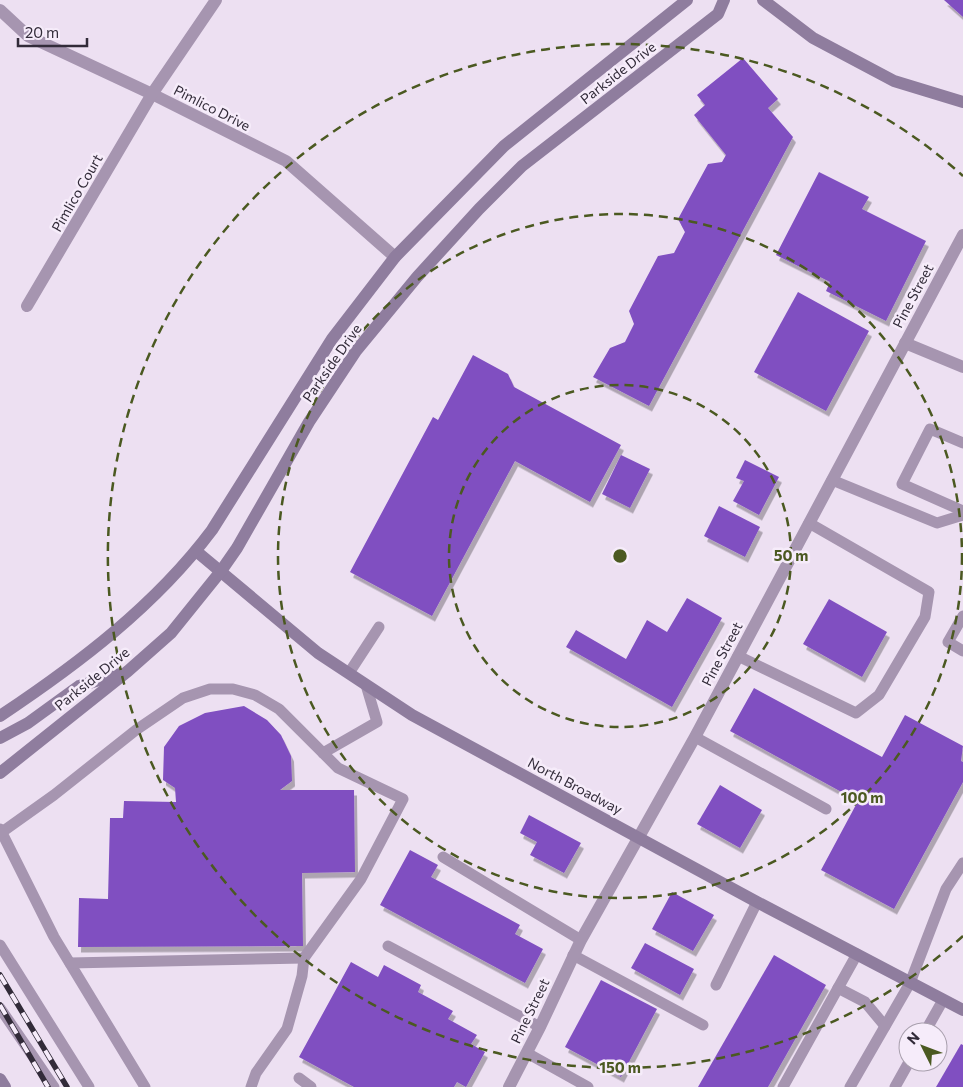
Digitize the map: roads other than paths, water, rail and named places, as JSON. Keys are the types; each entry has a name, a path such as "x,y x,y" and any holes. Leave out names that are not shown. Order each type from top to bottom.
{"street":[{"name":"Pimlico Court","path":"27,306 152,94 216,0"},
{"name":"Parkside Drive","path":"0,716 100,644 156,593 196,551 212,530 332,339 395,258 504,146 686,0"},
{"name":"Parkside Drive","path":"0,773 128,671 171,633 237,548 309,422 356,350 417,277 478,209 522,166 718,14 724,0"},
{"path":"763,0 813,38 894,81 963,102"},
{"name":"Pimlico Drive","path":"0,10 28,36 152,94 286,161 395,258"},
{"name":"Pine Street","path":"509,1087 540,1027 573,955 695,737 963,235"},
{"path":"905,343 963,367"},
{"name":"North Broadway","path":"196,551 318,653 412,716 757,902 963,1010"},
{"path":"0,738 28,723 79,686 128,671"},
{"path":"0,1079 5,1087"}],"lane":[{"path":"963,443 930,429 902,484 963,511"},
{"path":"832,480 937,523 963,515"},
{"path":"738,656 856,713 879,695 925,617 929,592 809,523"},
{"path":"963,616 948,642 963,651"},
{"path":"349,673 379,627"},
{"path":"324,753 377,722 366,685"},
{"path":"145,1087 54,937 1,830 54,795 136,730 183,698 210,689 233,689 255,695 279,710 338,768 403,799 361,879 304,958 302,976 287,1029 256,1073 251,1087"},
{"path":"695,737 826,809"},
{"path":"443,857 581,940"},
{"path":"850,1087 910,983 946,889 963,863"},
{"path":"716,985 757,902"},
{"path":"0,945 89,1087"},
{"path":"388,946 540,1027"},
{"path":"783,1087 857,954"},
{"path":"573,955 702,1025"},
{"path":"70,963 304,958"},
{"path":"838,988 866,1002 885,1026"},
{"path":"931,1022 943,1000"},
{"path":"0,1008 54,1087"},
{"path":"527,1052 588,1087"},
{"path":"895,1087 903,1072"},
{"path":"298,1078 311,1087"}],"railway":[{"path":"0,975 67,1087"},
{"path":"0,1005 48,1087"}]}
